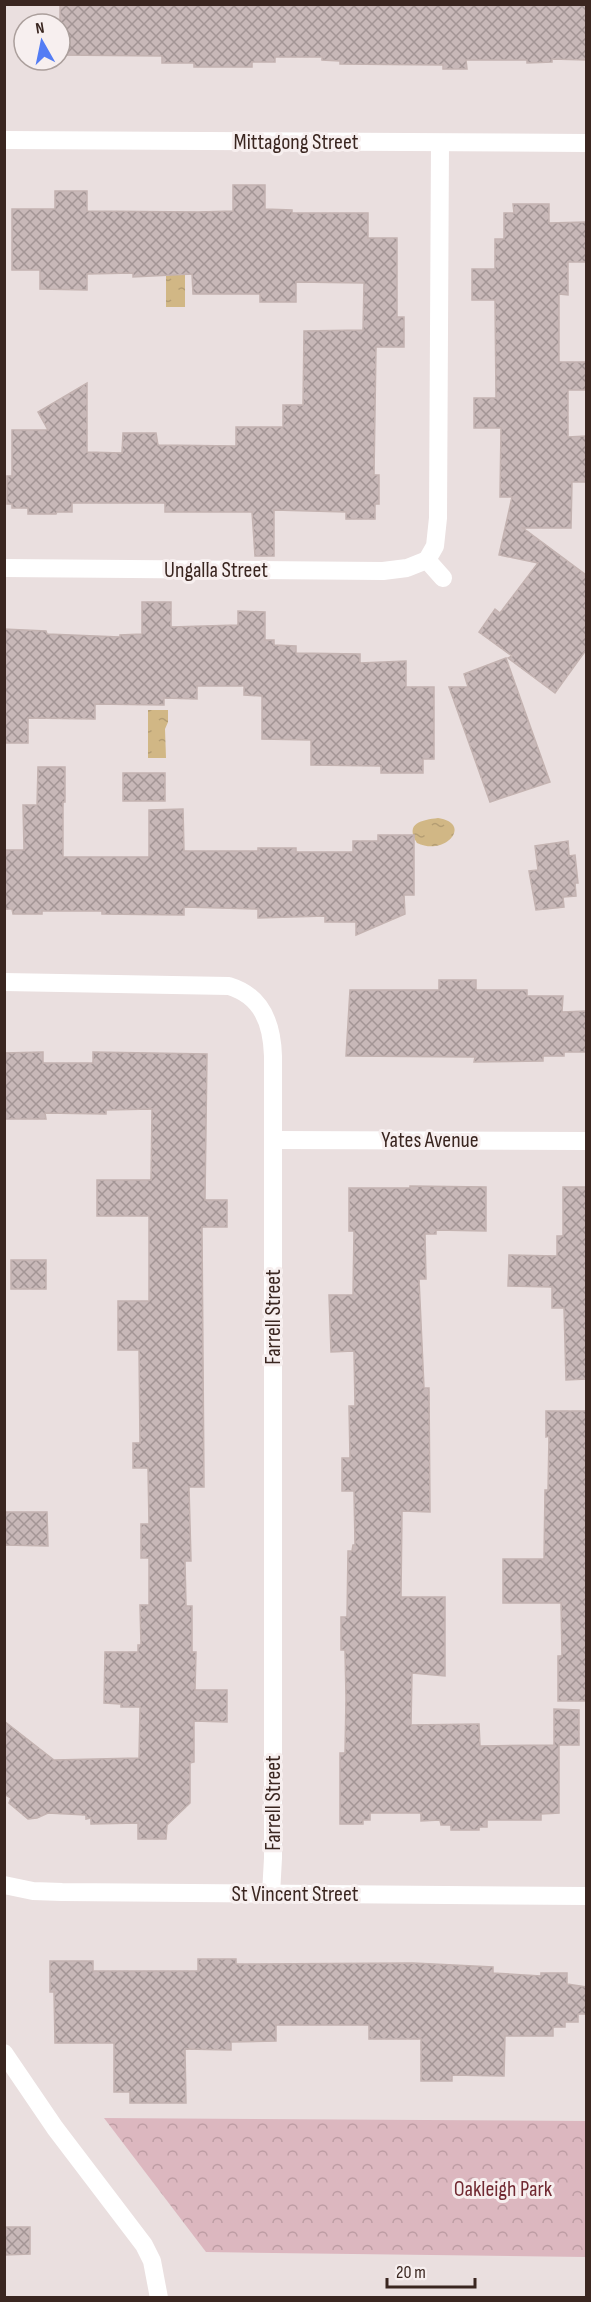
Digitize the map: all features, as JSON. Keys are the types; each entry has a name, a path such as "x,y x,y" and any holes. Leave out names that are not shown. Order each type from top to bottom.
{"street":[{"name":"Mittagong Street","path":"4,140 586,143"},
{"path":"440,143 438,518 435,546 427,561 443,578"},
{"name":"Ungalla Street","path":"4,568 383,571 407,568 427,561"},
{"name":"Farrell Street","path":"4,982 218,984 239,989 257,1002 267,1018 273,1056 273,1858 271,1894"},
{"name":"Yates Avenue","path":"273,1140 586,1141"},
{"name":"St Vincent Street","path":"4,1885 33,1891 62,1892 586,1896"},
{"path":"4,2053 55,2128 144,2245 152,2261 159,2298"}],"green space":[{"name":"Oakleigh Park","path":"104,2118 586,2121 586,2257 206,2252"}],"water":[{"path":"166,268 185,268 185,307 166,307"},
{"path":"148,710 168,710 168,722 165,729 166,758 148,758"},
{"path":"438,818 454,826 452,838 437,846 417,843 414,827 426,820"}],"building":[{"path":"60,4 586,4 586,60 552,59 552,62 527,63 527,60 466,60 467,69 443,69 443,65 340,64 340,61 322,60 322,57 275,57 275,62 252,62 252,67 194,67 194,63 162,63 162,56 72,55 72,12 60,12"},
{"path":"233,185 265,185 265,209 292,210 292,213 368,213 368,238 397,238 397,317 404,317 404,347 376,347 374,475 379,475 379,504 375,504 375,519 346,519 346,512 274,510 274,556 255,556 252,512 165,512 165,503 72,503 72,512 57,512 56,514 28,514 28,508 12,508 12,504 7,504 7,476 12,476 12,430 48,430 38,412 87,383 87,452 122,453 123,433 156,433 158,445 236,446 236,427 283,427 283,405 303,405 304,331 363,330 364,283 296,282 296,302 260,302 260,294 193,294 192,274 133,277 133,273 87,274 87,290 40,289 40,270 12,270 12,209 55,209 55,191 87,191 87,211 233,211"},
{"path":"513,204 549,204 549,223 586,222 586,262 568,262 568,295 559,294 559,362 586,362 586,390 568,390 568,437 586,436 586,482 572,482 571,528 523,528 586,575 586,650 555,693 508,658 512,656 479,632 495,609 500,613 538,563 499,555 512,497 500,497 501,428 474,428 474,398 496,398 495,300 472,300 472,269 495,269 495,239 504,239 504,213 514,213"},
{"path":"142,602 171,602 171,627 238,625 238,611 265,612 265,640 274,640 274,645 296,646 296,653 360,654 360,663 406,661 406,687 434,687 434,759 423,759 423,773 381,773 381,766 311,765 311,740 262,739 262,696 244,695 244,686 197,686 197,699 164,698 164,705 95,704 95,719 28,718 28,743 4,743 4,629 46,631 47,634 120,637 120,635 142,634"},
{"path":"506,658 550,782 490,802 449,687 468,687 464,674"},
{"path":"38,767 65,767 63,857 149,857 149,810 183,809 184,851 258,851 258,848 296,848 296,852 353,852 353,841 378,841 378,835 414,835 414,895 404,895 405,914 356,935 356,922 325,922 325,916 258,918 258,909 184,907 184,915 102,914 102,911 42,911 42,914 13,914 12,909 4,909 4,850 24,850 23,805 37,805"},
{"path":"123,773 165,773 165,801 123,801"},
{"path":"568,841 569,856 575,855 578,883 575,883 576,896 563,897 564,907 536,910 529,871 538,870 535,846"},
{"path":"439,980 476,980 476,990 527,990 527,996 563,996 562,1012 586,1011 586,1052 564,1052 564,1056 543,1056 543,1061 474,1062 475,1057 346,1056 350,990 439,990"},
{"path":"43,1052 43,1063 93,1063 93,1052 207,1054 205,1200 227,1200 227,1227 202,1227 204,1487 189,1487 191,1561 185,1561 186,1606 192,1606 192,1652 196,1652 195,1690 227,1690 227,1722 194,1721 194,1762 190,1763 190,1803 167,1825 166,1839 138,1839 138,1823 91,1824 91,1818 86,1819 86,1815 48,1813 28,1819 9,1803 11,1798 4,1794 4,1721 54,1760 139,1758 140,1707 121,1707 121,1704 104,1703 105,1652 138,1652 138,1645 141,1645 140,1605 149,1605 149,1558 141,1558 141,1524 149,1524 148,1468 133,1468 133,1443 140,1443 139,1350 118,1350 118,1301 149,1301 149,1216 97,1216 97,1180 151,1180 152,1109 106,1110 106,1114 45,1113 46,1119 4,1119 4,1053"},
{"path":"410,1186 486,1187 486,1231 436,1230 436,1234 425,1234 426,1279 419,1279 424,1388 429,1388 430,1512 402,1511 401,1597 445,1597 445,1676 412,1673 411,1725 479,1724 480,1746 554,1745 554,1709 579,1710 579,1745 559,1745 559,1813 541,1814 541,1820 487,1820 487,1827 479,1827 479,1830 451,1830 451,1825 441,1825 440,1820 421,1821 421,1813 370,1813 370,1820 363,1820 363,1824 340,1824 340,1753 345,1753 346,1698 345,1650 341,1650 341,1617 347,1617 348,1551 352,1551 355,1545 354,1491 342,1491 342,1458 350,1458 349,1406 355,1406 354,1351 331,1352 329,1295 353,1295 354,1231 349,1231 349,1188 410,1188"},
{"path":"563,1187 586,1187 586,1379 566,1380 564,1308 552,1308 552,1287 508,1286 509,1255 557,1256 557,1236 563,1236"},
{"path":"11,1260 46,1260 46,1289 11,1289"},
{"path":"546,1411 586,1411 586,1701 558,1701 558,1656 562,1656 561,1603 503,1603 503,1559 544,1559 545,1490 548,1490 549,1436 546,1437"},
{"path":"5,1512 47,1512 48,1546 5,1545"},
{"path":"198,1959 236,1959 236,1964 413,1963 493,1967 493,1973 541,1976 541,1973 567,1973 567,1984 586,1987 586,2014 578,2014 578,2022 565,2022 565,2027 553,2027 553,2036 505,2036 504,2076 452,2075 452,2081 421,2081 421,2039 369,2039 369,2025 276,2025 276,2041 231,2042 231,2050 185,2049 186,2103 130,2103 130,2092 114,2092 114,2043 55,2043 54,1992 50,1992 50,1961 93,1961 93,1971 198,1971"},
{"path":"4,2227 30,2227 30,2254 4,2255"}]}
